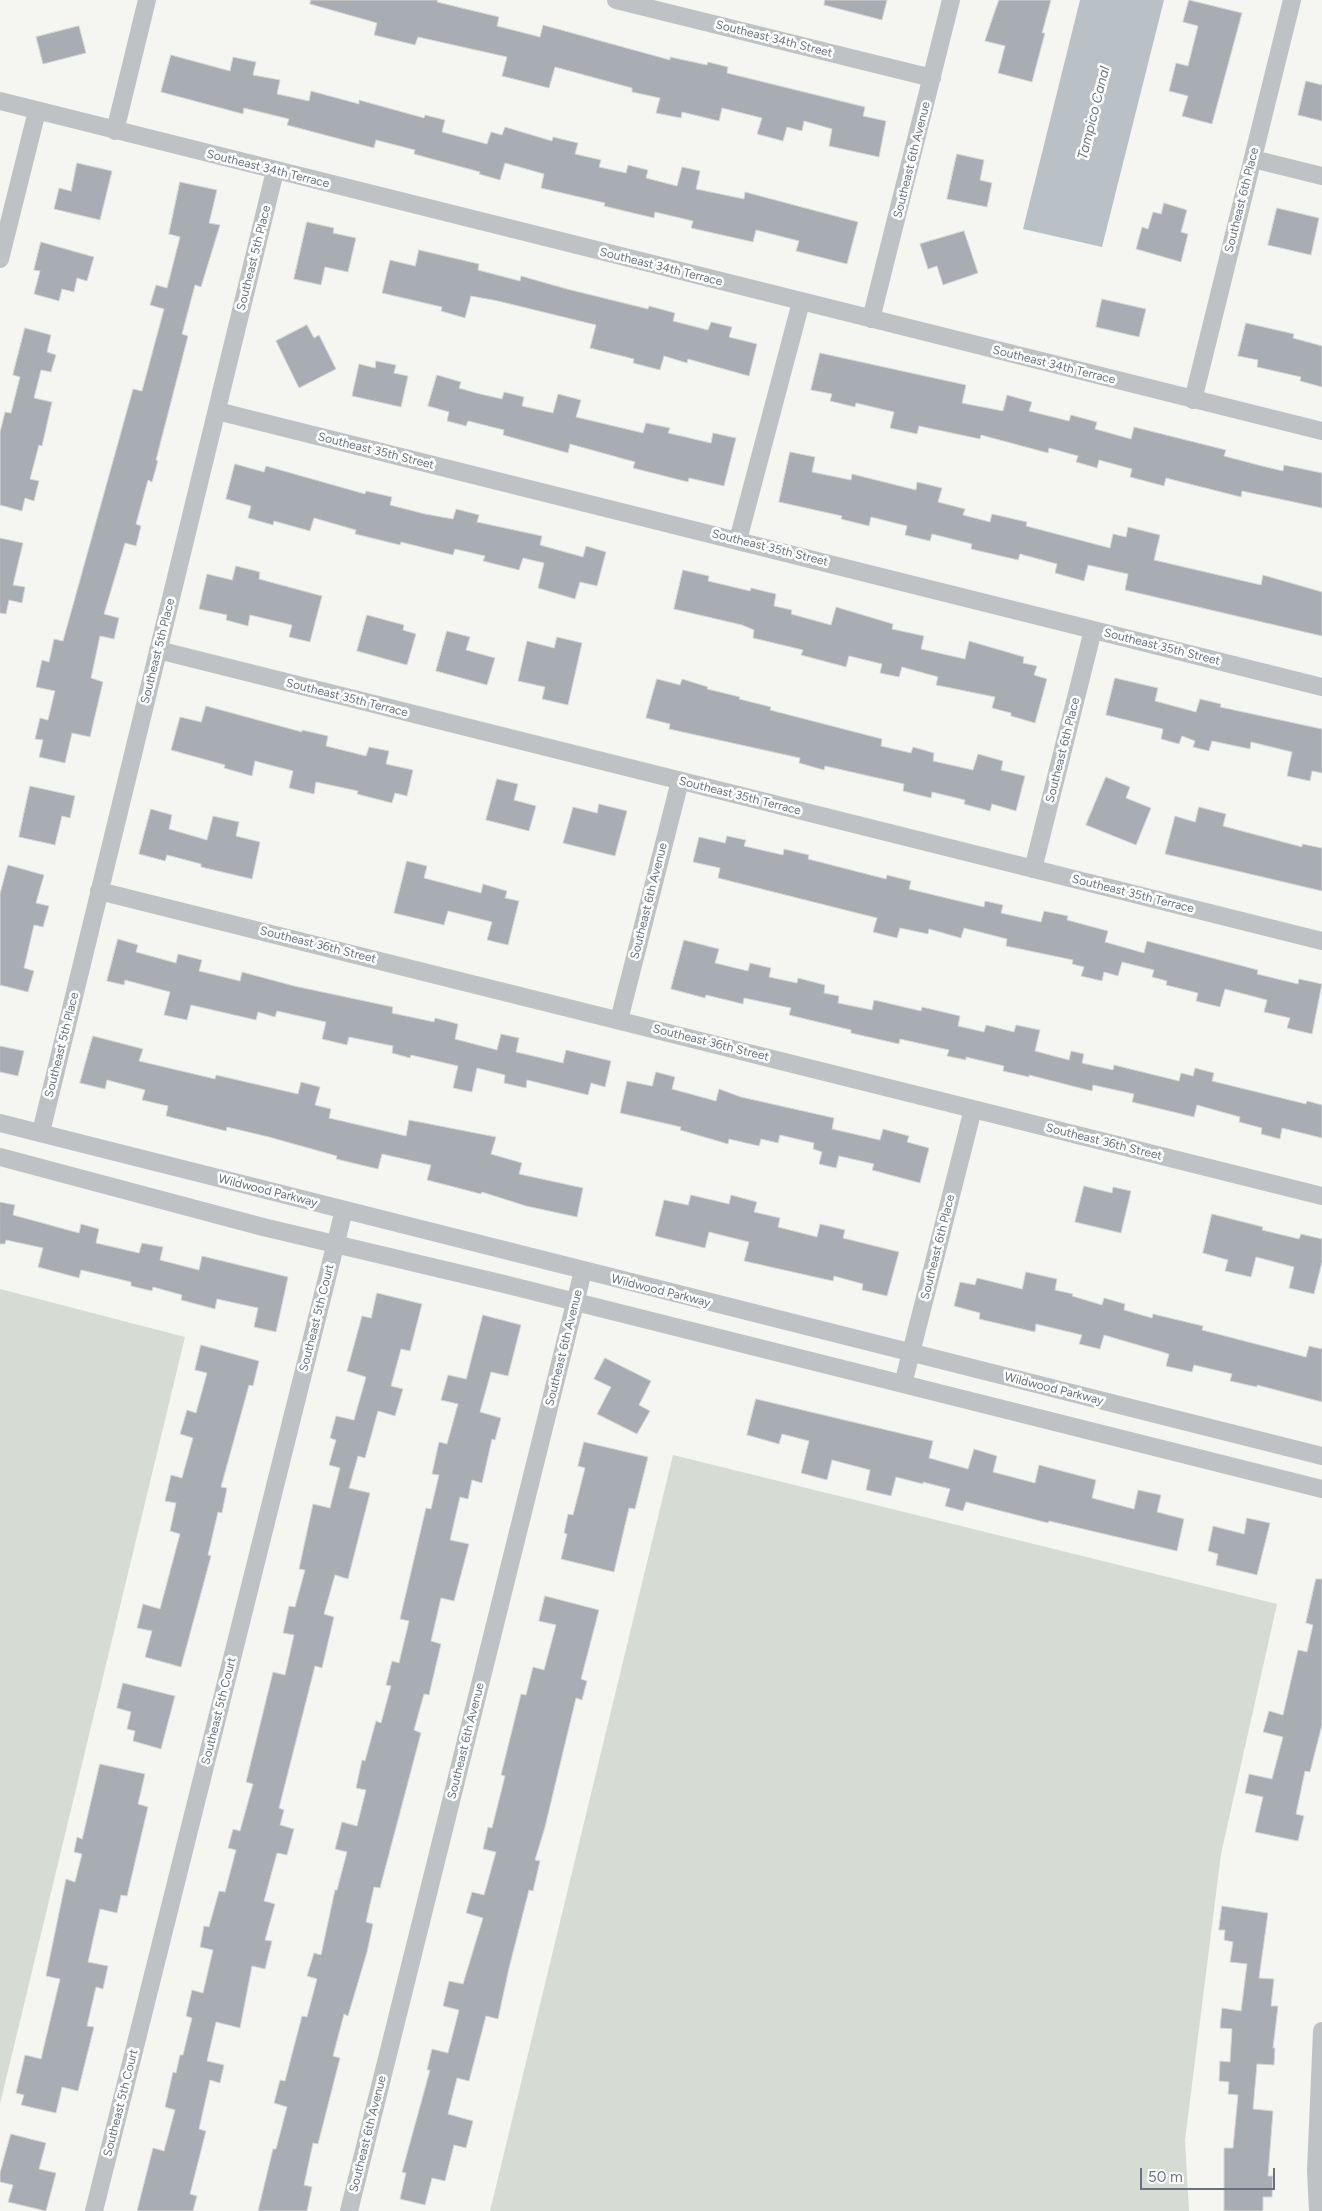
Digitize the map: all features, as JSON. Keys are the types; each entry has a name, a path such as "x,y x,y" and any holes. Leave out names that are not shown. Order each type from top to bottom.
{"street":[{"path":"115,131 147,0"},
{"name":"Southeast 34th Street","path":"616,0 932,78"},
{"name":"Southeast 6th Avenue","path":"871,319 951,0"},
{"name":"Southeast 6th Place","path":"1193,400 1292,0"},
{"name":"Southeast 34th Terrace","path":"0,102 1322,431"},
{"path":"0,259 37,111"},
{"path":"1253,159 1322,176"},
{"name":"Southeast 5th Place","path":"41,1132 276,171"},
{"path":"738,540 801,302"},
{"name":"Southeast 35th Street","path":"217,411 1322,687"},
{"name":"Southeast 6th Place","path":"1033,869 1093,630"},
{"name":"Southeast 35th Terrace","path":"158,650 1322,941"},
{"name":"Southeast 6th Avenue","path":"619,1020 680,781"},
{"name":"Southeast 36th Street","path":"99,891 1322,1196"},
{"name":"Southeast 6th Place","path":"903,1384 973,1109"},
{"name":"Wildwood Parkway","path":"0,1123 1322,1456"},
{"path":"0,1157 335,1244 1322,1489"},
{"name":"Southeast 5th Court","path":"94,2211 344,1210"},
{"name":"Southeast 6th Avenue","path":"349,2211 583,1271"},
{"path":"1318,2211 1316,2171 1322,2031"}],"shaded area":[{"path":"0,1289 185,1337 0,2104"},
{"path":"673,1455 1277,1604 1221,1854 1185,2140 1189,2211 490,2211"}],"water":[{"name":"Tampico Canal","path":"1080,0 1164,0 1102,247 1023,229"}],"building":[{"path":"311,0 438,0 437,2 499,17 497,26 540,37 543,25 670,60 670,57 707,65 708,62 728,67 727,73 865,107 863,116 886,121 879,157 829,146 832,129 804,121 802,131 787,127 783,141 757,134 762,118 722,108 719,121 682,112 681,118 656,113 660,98 632,92 632,88 555,67 549,88 502,76 507,57 418,37 415,45 374,35 377,23 310,4"},
{"path":"825,0 887,0 882,20 824,5"},
{"path":"999,0 1051,0 1042,33 1045,33 1032,82 998,73 1005,46 985,41"},
{"path":"1189,0 1242,13 1212,124 1182,116 1188,96 1169,91 1176,63 1188,66 1198,26 1183,22"},
{"path":"79,26 86,53 43,64 36,37"},
{"path":"171,55 230,71 233,57 256,62 253,75 280,80 277,94 309,101 311,91 359,104 359,100 424,118 425,115 445,120 442,132 487,144 491,132 502,135 505,127 552,141 553,137 578,143 575,154 601,160 599,167 626,173 628,165 648,170 646,178 677,186 682,167 700,171 696,189 744,199 745,192 858,222 847,264 796,251 799,241 756,230 753,242 691,228 693,221 655,212 654,218 604,206 605,203 541,188 544,174 505,163 500,180 479,174 480,172 414,154 415,150 376,140 374,148 287,125 289,119 244,108 243,114 161,92"},
{"path":"1306,81 1322,85 1322,121 1298,115"},
{"path":"957,154 984,160 980,180 992,183 987,207 947,199"},
{"path":"77,163 112,171 100,220 54,209 59,188 71,191"},
{"path":"180,182 217,190 209,223 220,225 201,287 195,285 182,334 188,336 156,460 158,461 152,482 148,480 136,524 141,526 136,546 125,543 104,614 119,618 114,639 100,636 91,678 103,682 90,737 72,733 65,763 39,757 43,740 35,739 40,718 48,720 55,691 36,687 42,660 49,662 54,639 63,641 133,389 142,391 164,309 150,305 156,285 167,288 180,237 169,234"},
{"path":"1164,203 1187,210 1181,232 1188,234 1181,262 1136,249 1142,227 1148,229 1153,212 1161,214"},
{"path":"1277,208 1319,218 1311,255 1268,245"},
{"path":"307,222 334,228 333,233 356,238 348,272 325,267 321,285 294,279"},
{"path":"964,231 978,273 943,285 937,266 928,269 920,244"},
{"path":"41,242 94,257 87,281 77,278 74,292 62,289 59,301 34,294 40,271 34,270"},
{"path":"419,250 479,264 478,270 520,281 521,276 648,309 649,306 675,313 673,321 708,330 711,322 732,327 729,337 757,344 749,376 688,359 687,363 664,356 660,370 633,363 634,359 590,348 596,325 498,301 471,296 465,318 441,311 442,307 382,293 390,260 415,266"},
{"path":"1102,299 1146,309 1139,337 1096,327"},
{"path":"1246,323 1294,334 1293,338 1322,346 1322,387 1300,381 1301,377 1257,367 1258,360 1238,356"},
{"path":"307,325 314,338 319,335 336,369 299,388 276,341"},
{"path":"25,328 51,335 47,352 56,355 51,372 41,370 34,398 52,402 42,446 39,445 30,479 39,481 34,501 25,498 22,511 0,505 0,432 5,412 11,413 20,377 13,375"},
{"path":"820,353 966,385 962,403 1003,411 1007,395 1032,402 1029,411 1069,421 1071,415 1097,422 1095,429 1131,439 1134,427 1226,450 1224,456 1258,465 1283,471 1284,465 1322,473 1322,508 1242,491 1241,497 1166,478 1164,486 1130,477 1132,469 1099,460 1097,468 1076,462 1078,456 1049,448 1048,453 981,435 980,439 919,426 917,434 890,428 894,412 856,403 855,407 830,401 832,394 811,390"},
{"path":"376,361 396,365 394,373 408,376 401,407 352,396 359,364 375,368"},
{"path":"437,375 461,382 459,388 476,393 502,399 504,392 524,397 522,406 553,413 558,394 581,400 576,417 643,433 646,423 670,428 668,433 711,443 713,433 736,438 724,486 689,478 688,482 633,468 635,462 570,444 568,453 503,435 504,430 468,421 466,426 447,421 449,412 428,406"},
{"path":"790,452 815,457 812,472 851,480 852,474 916,490 917,482 942,488 938,502 965,509 963,515 990,522 992,514 1027,522 1026,526 1110,548 1113,534 1126,537 1128,527 1160,535 1154,560 1261,585 1263,575 1322,592 1322,636 1125,590 1128,574 1088,565 1084,581 1055,573 1057,564 1020,554 1018,560 971,549 972,544 932,534 930,541 905,535 907,526 871,517 869,526 841,519 842,516 779,502"},
{"path":"235,464 264,472 266,466 365,494 366,491 392,497 390,505 425,514 453,519 456,509 479,515 477,522 542,536 540,545 583,557 586,546 606,552 597,586 580,582 575,599 538,588 544,563 523,558 519,570 483,561 485,556 455,549 453,555 401,542 400,545 355,534 356,530 314,518 310,531 274,521 273,525 248,518 251,506 226,499"},
{"path":"0,538 23,543 13,585 25,587 22,603 9,600 6,614 0,613"},
{"path":"236,566 260,572 259,579 322,596 310,642 289,637 292,625 250,615 248,626 226,620 227,615 199,609 207,574 232,580"},
{"path":"683,570 709,576 708,581 750,591 751,588 776,594 774,606 792,610 791,614 831,625 836,607 893,624 892,629 924,636 921,649 965,659 969,641 1024,657 1023,663 1037,666 1034,675 1047,679 1035,723 1011,716 1011,713 992,708 995,697 936,685 938,677 902,667 899,677 880,673 882,664 849,656 846,667 801,655 803,650 753,638 754,630 742,625 674,609"},
{"path":"367,615 404,625 403,630 416,634 407,665 357,651"},
{"path":"447,631 470,637 466,650 495,658 487,685 436,671"},
{"path":"557,637 582,643 568,705 542,699 545,687 518,681 527,641 554,648"},
{"path":"1115,678 1158,688 1155,701 1196,712 1200,699 1221,704 1220,707 1322,729 1322,773 1312,771 1310,781 1287,776 1292,752 1251,742 1250,749 1212,741 1209,751 1193,747 1195,741 1182,736 1179,744 1161,739 1163,729 1106,715"},
{"path":"657,679 680,685 682,679 708,687 707,689 771,707 770,710 882,739 881,746 911,753 913,747 934,753 933,761 973,770 978,754 1003,761 1001,770 1025,776 1016,811 992,804 990,811 964,804 965,800 932,792 931,798 903,791 904,784 825,766 824,770 799,763 800,758 669,729 670,724 646,718"},
{"path":"206,706 302,732 302,730 328,736 326,746 366,756 369,747 389,751 386,764 413,770 407,796 395,793 392,803 357,794 358,791 316,782 314,794 289,788 293,771 255,761 252,776 224,768 225,765 171,750 180,717 201,722"},
{"path":"1106,777 1130,787 1126,798 1151,808 1136,845 1086,825"},
{"path":"497,779 518,784 514,800 536,806 529,831 486,820"},
{"path":"30,786 75,796 70,818 62,816 55,845 19,837"},
{"path":"599,804 627,811 615,856 563,843 573,807 597,813"},
{"path":"1199,807 1226,814 1223,826 1302,847 1302,844 1322,848 1322,891 1165,854 1175,816 1195,822"},
{"path":"151,809 172,815 169,829 207,840 213,816 239,822 236,836 260,842 252,879 201,867 201,864 167,855 165,861 139,854"},
{"path":"727,836 746,840 744,846 783,855 784,849 809,855 808,859 886,879 887,875 911,881 909,889 984,907 985,901 1003,905 1001,913 1041,922 1044,911 1068,916 1067,920 1108,931 1105,942 1144,953 1147,941 1258,970 1257,974 1298,984 1299,979 1322,984 1312,1034 1287,1028 1290,1018 1264,1012 1267,1000 1225,989 1220,1007 1196,1001 1198,993 1166,985 1167,981 1152,977 1154,970 1122,962 1118,976 1104,972 1102,981 1081,976 1084,967 1072,964 1073,960 1006,946 1007,939 964,928 961,938 929,929 928,934 900,928 897,938 873,932 877,918 718,878 720,868 693,862 699,837 725,843"},
{"path":"407,861 427,866 424,878 481,893 483,884 507,891 505,898 519,901 508,945 487,940 492,922 448,911 444,925 394,913"},
{"path":"8,865 44,875 36,903 49,906 43,927 34,925 24,968 34,971 28,992 0,985 0,894"},
{"path":"118,939 138,945 136,952 176,963 178,954 202,960 199,971 240,981 242,972 294,986 393,1007 392,1013 434,1022 435,1018 458,1024 455,1039 497,1050 501,1034 519,1038 516,1052 563,1063 566,1050 611,1061 605,1087 591,1083 588,1095 527,1080 526,1088 504,1083 505,1075 477,1068 472,1092 453,1088 458,1066 411,1055 410,1058 392,1053 393,1046 349,1037 347,1045 322,1039 326,1022 277,1011 275,1017 258,1012 256,1020 191,1005 187,1020 164,1015 170,992 125,980 124,985 107,981"},
{"path":"684,940 719,949 715,963 748,971 750,963 771,968 769,977 797,983 798,978 825,985 824,993 839,996 838,1003 872,1010 874,1000 921,1011 922,1007 960,1016 958,1026 984,1032 986,1025 1014,1032 1016,1025 1040,1030 1035,1051 1069,1060 1071,1051 1084,1054 1082,1063 1113,1070 1114,1065 1179,1081 1181,1073 1193,1076 1195,1068 1214,1073 1212,1081 1306,1104 1307,1101 1322,1105 1322,1138 1282,1128 1280,1139 1261,1134 1262,1128 1239,1122 1240,1117 1197,1105 1194,1117 1132,1102 1134,1094 1093,1085 1092,1091 1029,1075 1029,1077 1003,1071 1004,1066 966,1057 966,1060 947,1056 949,1050 900,1039 899,1044 851,1033 851,1030 789,1015 791,1008 744,998 743,1004 706,995 705,998 671,989"},
{"path":"93,1036 143,1049 139,1061 215,1079 216,1075 298,1094 301,1082 320,1087 315,1105 331,1109 329,1118 406,1136 409,1120 496,1137 491,1154 522,1163 519,1174 583,1188 577,1217 526,1206 482,1192 481,1194 427,1180 431,1165 382,1154 378,1169 336,1159 337,1156 269,1137 227,1127 226,1131 166,1116 168,1106 142,1100 145,1090 107,1080 105,1089 80,1083"},
{"path":"0,1046 24,1051 18,1076 0,1072"},
{"path":"656,1072 675,1077 672,1089 716,1101 719,1089 741,1097 834,1118 832,1129 880,1140 883,1129 909,1136 907,1142 929,1148 920,1183 872,1170 874,1164 839,1156 836,1168 819,1164 822,1152 813,1149 814,1143 780,1135 778,1143 761,1139 759,1146 729,1139 728,1144 680,1130 681,1127 620,1113 627,1081 652,1086"},
{"path":"1084,1186 1112,1193 1113,1187 1131,1191 1121,1233 1075,1222"},
{"path":"691,1195 729,1204 731,1195 757,1202 754,1212 780,1218 778,1227 817,1237 820,1224 845,1230 843,1238 899,1252 887,1296 862,1290 863,1284 834,1276 833,1281 744,1261 749,1242 709,1232 705,1248 655,1236 664,1200 688,1205"},
{"path":"0,1202 15,1205 13,1215 79,1233 81,1224 99,1229 96,1243 139,1253 142,1243 163,1247 160,1260 199,1270 202,1256 288,1277 276,1332 254,1327 258,1308 217,1299 215,1309 181,1300 182,1295 153,1287 152,1291 131,1286 131,1282 81,1270 79,1278 38,1267 43,1248 6,1240 5,1244 0,1244"},
{"path":"1212,1214 1263,1227 1262,1230 1299,1239 1301,1234 1322,1239 1322,1262 1314,1294 1289,1288 1294,1267 1256,1257 1251,1277 1225,1271 1228,1260 1203,1253"},
{"path":"1026,1272 1057,1279 1055,1290 1073,1294 1072,1296 1102,1305 1104,1298 1125,1304 1124,1310 1152,1318 1153,1314 1203,1326 1202,1330 1306,1357 1309,1346 1322,1349 1322,1402 1257,1385 1257,1387 1230,1381 1232,1374 1194,1365 1192,1372 1166,1366 1169,1354 1104,1335 1100,1349 1079,1344 1082,1335 1036,1324 1035,1332 979,1319 980,1313 954,1306 960,1282 975,1285 977,1278 1022,1289"},
{"path":"377,1293 422,1304 410,1351 401,1349 391,1386 403,1389 395,1416 378,1411 365,1458 358,1456 349,1488 370,1493 348,1579 335,1575 324,1614 334,1617 322,1668 315,1666 279,1808 284,1810 280,1825 294,1829 287,1855 277,1853 264,1901 275,1904 265,1940 272,1941 265,1969 252,1966 240,2028 216,2022 207,2061 224,2065 220,2083 210,2080 199,2129 206,2131 190,2194 197,2196 193,2211 137,2211 153,2148 164,2151 175,2110 165,2107 173,2072 176,2073 180,2055 183,2055 192,2018 186,2016 192,1990 203,1993 213,1950 200,1947 204,1926 209,1927 219,1891 225,1892 236,1850 228,1848 233,1829 240,1831 253,1784 246,1782 273,1672 285,1675 294,1635 283,1633 289,1606 295,1607 305,1570 299,1569 313,1504 330,1508 340,1468 329,1465 336,1440 330,1438 336,1416 354,1420 366,1377 347,1371 362,1316 371,1318"},
{"path":"483,1315 521,1325 508,1376 491,1372 480,1412 501,1418 495,1440 492,1439 482,1483 472,1480 468,1499 460,1497 450,1540 469,1544 454,1601 441,1598 431,1641 441,1644 429,1695 424,1694 414,1730 421,1733 380,1888 374,1887 366,1922 373,1924 367,1952 348,2016 344,2014 333,2056 340,2058 318,2144 313,2143 304,2185 312,2187 307,2211 258,2211 273,2149 276,2149 287,2107 274,2103 280,2080 285,2081 302,2016 307,2017 317,1979 307,1976 314,1953 321,1955 335,1890 337,1890 347,1852 335,1849 342,1822 357,1826 366,1790 356,1788 362,1760 365,1761 376,1721 381,1723 391,1686 386,1685 392,1661 399,1663 409,1621 400,1619 426,1508 431,1509 439,1475 432,1474 439,1442 447,1444 458,1404 441,1400 448,1375 466,1379"},
{"path":"201,1345 259,1361 253,1386 249,1385 221,1487 227,1488 222,1513 218,1512 208,1555 211,1556 181,1667 145,1657 152,1631 137,1628 143,1604 160,1609 180,1534 170,1531 176,1503 165,1501 171,1475 182,1478 193,1438 180,1434 187,1410 196,1413 207,1373 195,1370"},
{"path":"605,1358 651,1381 639,1405 650,1411 637,1434 597,1414 611,1387 594,1379"},
{"path":"756,1399 933,1441 929,1458 968,1469 974,1449 997,1456 993,1472 1035,1483 1039,1465 1096,1480 1092,1498 1134,1509 1138,1490 1161,1495 1157,1512 1184,1519 1177,1551 1049,1521 1048,1523 966,1502 963,1511 945,1506 950,1489 923,1482 923,1484 896,1477 891,1496 866,1490 870,1470 832,1460 827,1480 801,1473 809,1441 782,1434 779,1444 747,1435"},
{"path":"584,1442 648,1457 635,1509 629,1508 614,1572 561,1559 567,1534 564,1533 568,1514 573,1515 585,1468 578,1466"},
{"path":"1247,1518 1270,1523 1257,1575 1216,1565 1218,1554 1208,1551 1213,1526 1244,1534"},
{"path":"1316,1579 1322,1579 1322,1725 1310,1772 1305,1771 1296,1814 1304,1816 1298,1841 1255,1832 1263,1797 1245,1793 1249,1774 1272,1779 1283,1737 1263,1732 1269,1711 1283,1715 1298,1650 1307,1652 1313,1625 1306,1623"},
{"path":"545,1596 599,1610 581,1679 587,1681 582,1700 576,1698 545,1827 535,1860 540,1861 533,1891 529,1890 498,2019 486,2016 469,2081 457,2078 448,2114 473,2121 466,2148 454,2145 445,2181 432,2178 425,2205 400,2199 406,2173 402,2172 430,2070 427,2070 432,2049 448,2053 459,2010 443,2006 449,1981 463,1984 483,1918 466,1913 472,1892 484,1895 496,1852 483,1849 488,1827 492,1828 505,1776 501,1775 521,1694 526,1695 533,1667 544,1670 556,1625 539,1621"},
{"path":"123,1683 175,1696 161,1749 133,1741 135,1731 127,1729 131,1712 117,1708"},
{"path":"100,1764 145,1774 138,1804 148,1807 127,1896 121,1895 117,1913 100,1909 88,1962 108,1966 103,1989 96,1987 87,2026 94,2027 78,2091 62,2087 56,2113 21,2105 24,2095 16,2093 25,2055 41,2059 60,1979 46,1976 66,1879 75,1882 82,1854 74,1852 77,1837 82,1839"},
{"path":"1222,1906 1268,1913 1259,1978 1274,1979 1271,2006 1278,2006 1273,2048 1275,2048 1274,2065 1257,2064 1253,2109 1273,2111 1268,2176 1273,2176 1272,2197 1263,2197 1263,2211 1224,2211 1224,2148 1233,2148 1238,2095 1228,2094 1229,2082 1219,2081 1220,2061 1230,2062 1232,2029 1220,2028 1222,2008 1241,2011 1247,1964 1230,1962 1233,1942 1224,1940 1225,1930 1219,1930"},
{"path":"11,2134 46,2143 39,2169 56,2173 46,2211 8,2202 13,2185 0,2182 0,2173"}]}
